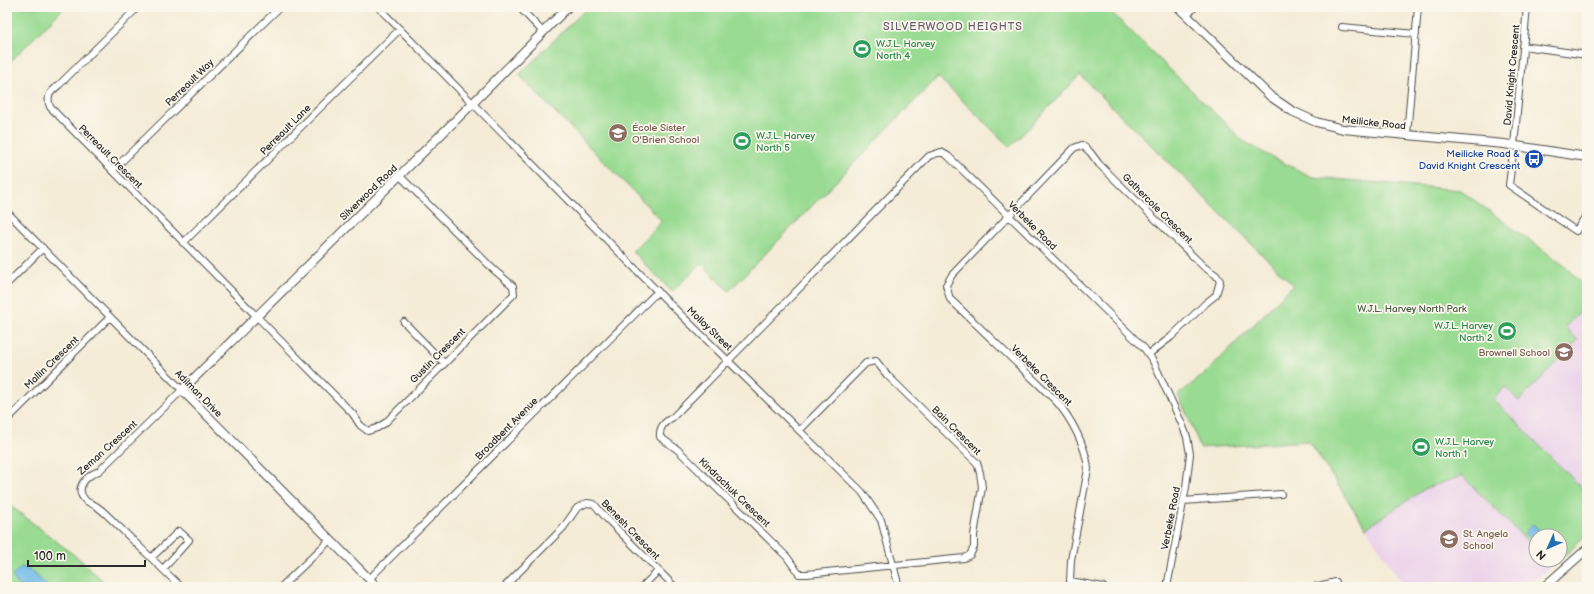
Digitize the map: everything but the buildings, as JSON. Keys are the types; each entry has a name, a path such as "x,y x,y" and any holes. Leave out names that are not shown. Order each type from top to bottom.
{"street":[{"name":"Perreault Crescent","path":"138,7 49,94 48,101 52,111 256,316"},
{"name":"Perreault Way","path":"112,172 280,7"},
{"path":"378,7 472,104"},
{"path":"519,7 543,32"},
{"name":"Silverwood Road","path":"182,390 472,104 568,7"},
{"name":"Meilicke Road","path":"1178,7 1270,96 1292,111 1316,122 1343,129 1408,135 1587,157"},
{"path":"1187,15 1195,7"},
{"path":"1408,135 1418,7"},
{"name":"David Knight Crescent","path":"1527,7 1509,185 1576,231 1587,214"},
{"path":"1342,27 1416,34"},
{"name":"Perreault Lane","path":"183,243 400,29"},
{"path":"1523,46 1587,55"},
{"name":"Molloy Street","path":"472,104 658,291 862,492 881,520 899,587"},
{"name":"Gathercole Crescent","path":"1010,216 1074,148 1082,145 1090,152 1099,164 1220,281 1216,295 1171,337 1149,354"},
{"name":"Verbeke Road","path":"729,360 930,156 941,152 948,156 1010,216 1149,354 1178,417 1188,442 1190,454 1186,487 1167,587"},
{"name":"Gustin Crescent","path":"256,316 353,414 360,425 368,431 378,428 385,422 514,294 513,286 494,270 399,175"},
{"name":"Adilman Drive","path":"7,212 377,587"},
{"name":"Verbeke Crescent","path":"1010,216 948,280 946,285 947,291 950,299 1056,401 1069,417 1087,458 1088,469 1071,560 1070,581 1102,587"},
{"path":"7,284 43,248"},
{"name":"Broadbent Avenue","path":"369,579 658,291"},
{"name":"Mallin Crescent","path":"7,420 110,317"},
{"path":"404,322 444,363"},
{"name":"Kindrachuk Crescent","path":"729,360 673,417 663,423 659,430 660,437 678,450 782,552 799,574 893,565"},
{"name":"Bain Crescent","path":"800,430 866,363 876,361 887,375 977,463 982,487 974,535 974,546 970,555 964,558 893,565"},
{"name":"Zeman Crescent","path":"181,587 98,507 85,500 81,490 82,484 87,477 99,471 182,390"},
{"path":"1183,501 1280,494"},
{"name":"Benesh Crescent","path":"504,587 562,528 578,508 587,503 594,504 675,587"},
{"path":"151,558 179,531 189,540 163,569"},
{"path":"281,587 330,540"},
{"path":"1544,587 1587,549"},
{"path":"642,587 658,571"},
{"path":"1314,587 1336,582"}],"shaded area":[{"name":"Brownell School","path":"1587,305 1587,493 1493,399"},
{"name":"St. Angela School","path":"1454,469 1528,542 1528,568 1549,568 1525,587 1404,587 1366,528"}],"green space":[{"path":"16,7 65,7 7,65 7,16"},
{"name":"W.J.L. Harvey North Park","path":"588,7 1106,7 1242,140 1264,153 1312,177 1460,190 1565,266 1587,289 1587,305 1565,327 1578,340 1519,401 1505,387 1493,399 1587,493 1587,535 1568,553 1568,528 1528,528 1528,542 1462,476 1426,488 1366,528 1309,441 1200,448 1193,428 1178,395 1207,372 1293,285 1080,75 1010,147 938,77 729,291 701,263 672,292 632,251 662,221 519,75"},
{"path":"7,503 83,562 109,587 7,587"}],"water":[{"path":"1533,524 1537,528 1529,528"},
{"path":"1528,529 1528,536 1524,533"},
{"path":"21,567 32,572 48,587 20,587 12,576"}],"place":[{"name":"W.J.L. Harvey North 4","path":"862,49"},
{"name":"École Sister O'Brien School","path":"618,133"},
{"name":"W.J.L. Harvey North 5","path":"742,141"},
{"name":"Meilicke Road & David Knight Crescent","path":"1534,159"},
{"name":"W.J.L. Harvey North 2","path":"1507,331"},
{"name":"Brownell School","path":"1564,352"},
{"name":"W.J.L. Harvey North 1","path":"1421,447"},
{"name":"St. Angela School","path":"1449,539"}],"district":[{"name":"SILVERWOOD HEIGHTS","path":"953,26"}]}
